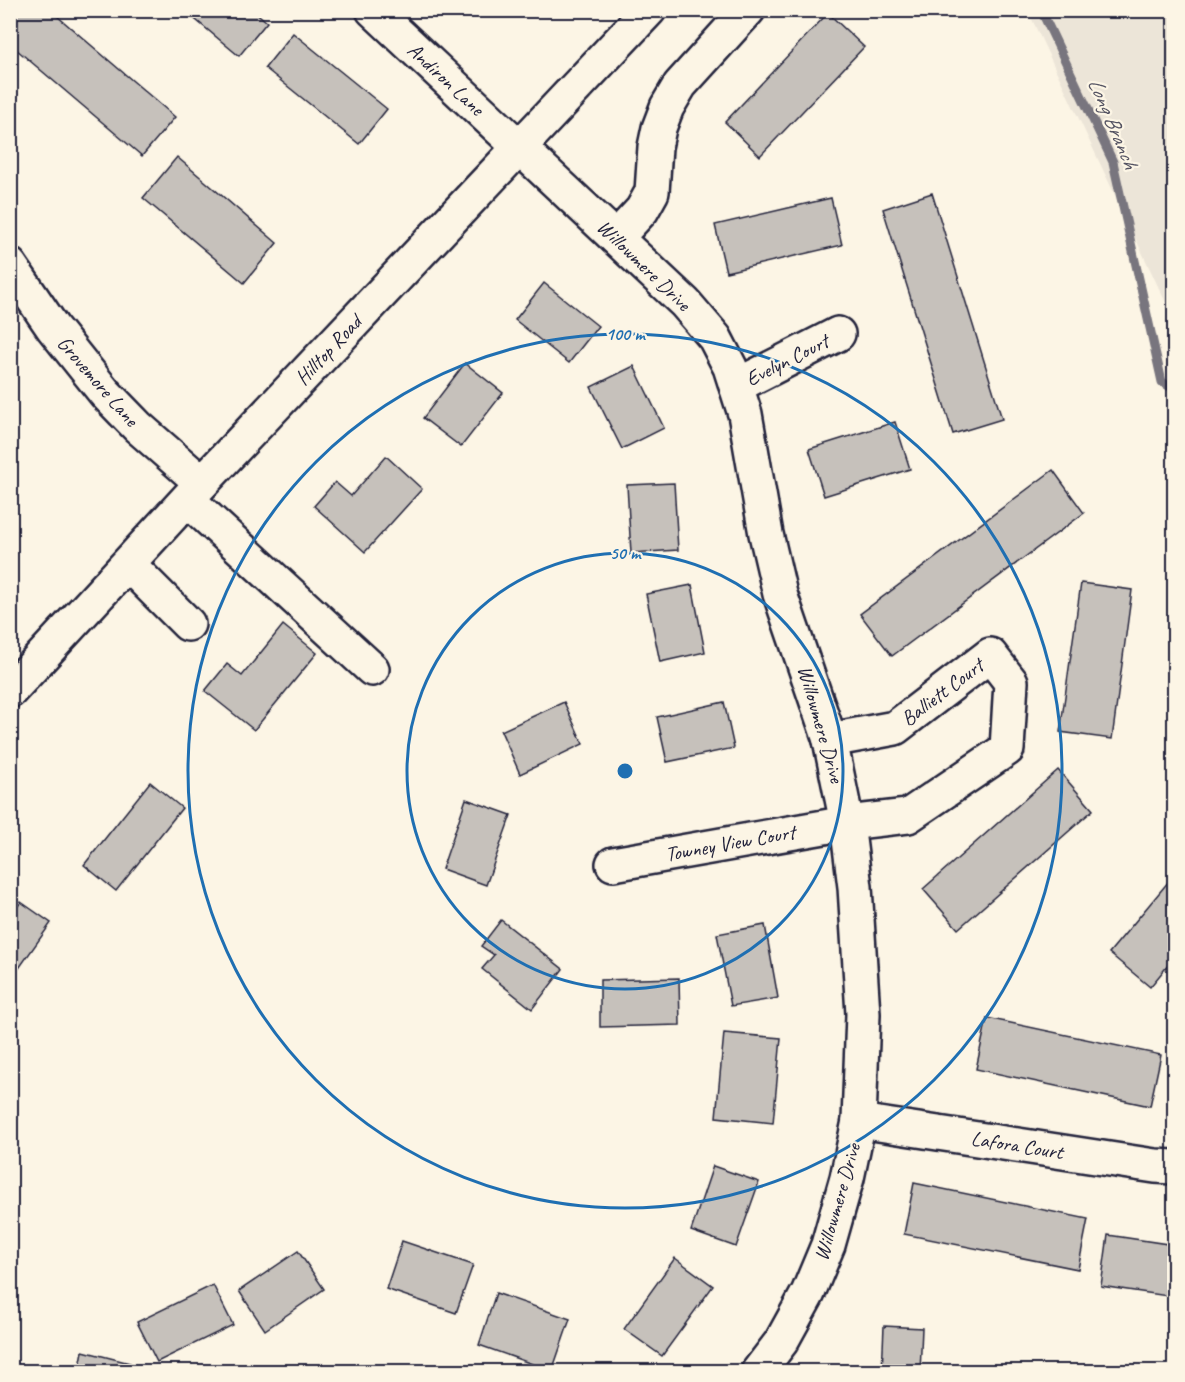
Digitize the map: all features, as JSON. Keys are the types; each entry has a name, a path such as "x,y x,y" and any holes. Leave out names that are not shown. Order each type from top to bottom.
{"street":[{"name":"Andiron Lane","path":"373,10 520,148"},
{"name":"Hilltop Road","path":"10,692 649,10"},
{"path":"616,238 642,210 652,192 654,147 658,128 667,106 680,85 748,10"},
{"name":"Willowmere Drive","path":"520,148 685,303 715,339 730,367 745,414 766,534 780,594 830,740 848,823 855,886 863,1014 859,1121 847,1178 828,1245 808,1293 781,1342 758,1371"},
{"name":"Grovemore Lane","path":"10,265 27,287 52,328 105,393 195,492 372,669"},
{"name":"Evelyn Court","path":"736,386 838,334"},
{"path":"128,564 188,624"},
{"name":"Balliett Court","path":"830,740 895,728 990,655 1011,682 1007,749 908,816 848,823"},
{"name":"Towney View Court","path":"613,864 848,823"},
{"name":"Lafora Court","path":"859,1121 1174,1167"}],"shaded area":[{"path":"1028,11 1174,11 1174,320"}],"building":[{"path":"10,10 50,10 175,117 142,156 10,44"},
{"path":"184,10 253,10 267,22 239,56"},
{"path":"828,13 864,47 760,156 725,122"},
{"path":"293,33 387,109 359,144 265,68"},
{"path":"177,157 277,243 244,283 143,198"},
{"path":"932,193 1002,419 953,434 883,209"},
{"path":"831,198 842,245 726,272 715,225"},
{"path":"544,283 598,326 569,363 515,320"},
{"path":"465,363 503,393 461,447 423,418"},
{"path":"634,366 664,428 622,449 591,387"},
{"path":"895,422 910,469 824,496 809,449"},
{"path":"386,456 422,489 365,552 314,506 335,482 351,496"},
{"path":"1053,470 1084,513 892,656 860,614"},
{"path":"674,483 678,550 631,553 627,485"},
{"path":"1081,583 1132,590 1112,739 1060,732"},
{"path":"692,585 705,652 660,662 646,594"},
{"path":"283,625 317,653 254,730 205,691 227,664 242,676"},
{"path":"564,702 583,744 520,774 501,731"},
{"path":"724,702 734,748 667,762 657,717"},
{"path":"1058,770 1093,810 958,929 923,889"},
{"path":"150,782 182,808 116,891 84,865"},
{"path":"466,799 511,815 486,885 442,869"},
{"path":"1174,875 1174,958 1150,987 1109,953"},
{"path":"21,902 51,923 10,981 10,916"},
{"path":"501,920 563,969 532,1009 482,969 494,955 481,946"},
{"path":"765,925 778,998 731,1006 717,934"},
{"path":"679,978 680,1025 600,1027 600,980"},
{"path":"987,1018 1161,1055 1150,1106 976,1069"},
{"path":"724,1033 781,1038 773,1123 716,1117"},
{"path":"713,1166 759,1182 736,1247 691,1231"},
{"path":"914,1183 1088,1219 1078,1269 904,1234"},
{"path":"1108,1235 1174,1245 1174,1297 1101,1286"},
{"path":"402,1241 473,1265 456,1313 386,1289"},
{"path":"298,1251 324,1289 265,1330 239,1291"},
{"path":"675,1258 713,1286 662,1356 624,1329"},
{"path":"213,1285 233,1325 157,1362 137,1322"},
{"path":"496,1293 570,1319 552,1371 479,1345"},
{"path":"884,1326 922,1328 920,1372 882,1372"},
{"path":"83,1351 130,1363 128,1372 79,1372"}],"waterway":[{"name":"Long Branch","path":"1041,10 1113,162 1162,382 1174,389"}]}
